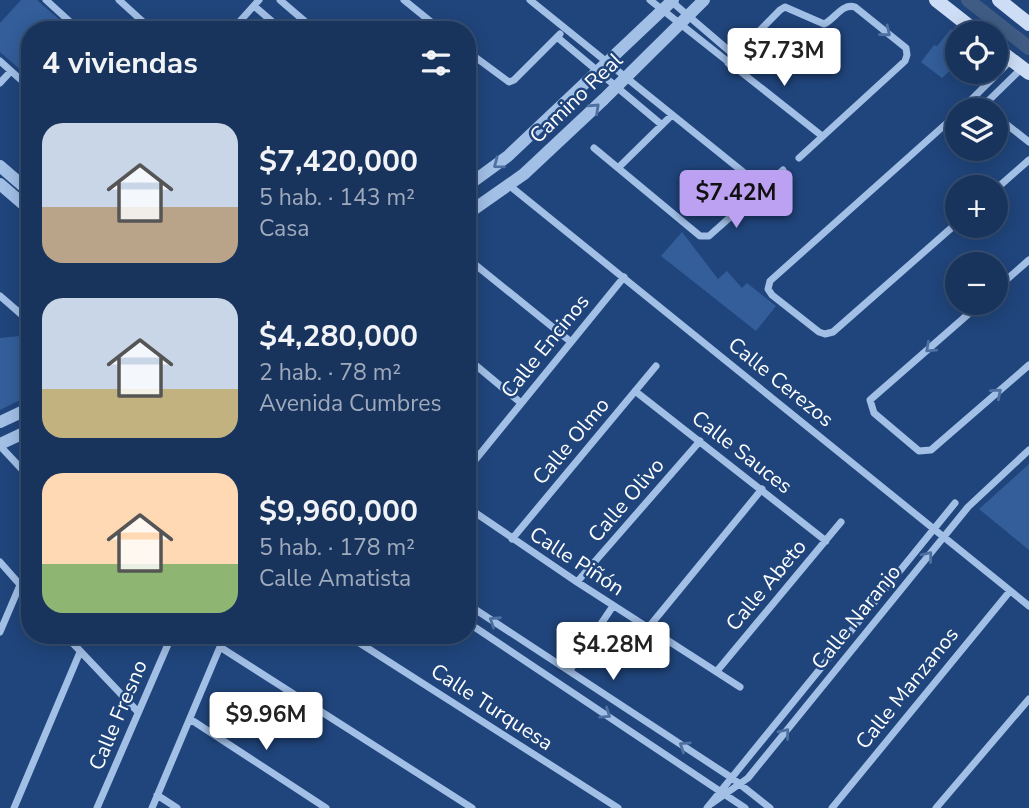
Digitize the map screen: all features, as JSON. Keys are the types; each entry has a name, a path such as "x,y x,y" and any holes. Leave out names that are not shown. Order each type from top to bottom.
{"main road":[{"path":"936,0 963,21"},
{"path":"999,0 1029,24"}],"street":[{"path":"46,0 69,21"},
{"path":"119,0 142,21"},
{"path":"280,0 304,21"},
{"path":"404,0 430,21"},
{"path":"530,0 621,82 662,125"},
{"path":"650,0 669,3 728,62 822,136"},
{"name":"Camino Real","path":"476,208 510,186 704,0"},
{"path":"240,21 256,3 273,21"},
{"path":"669,3 684,20 734,55"},
{"name":"Camino Real","path":"476,179 508,156 669,3"},
{"path":"728,62 785,7 824,24 850,5 906,48 905,61 799,158"},
{"path":"476,58 509,82 565,29"},
{"path":"557,37 672,115 763,188"},
{"path":"0,61 21,80"},
{"path":"975,98 1021,67"},
{"path":"994,98 1021,67"},
{"path":"0,83 11,71"},
{"path":"618,168 672,115"},
{"path":"945,125 770,281 768,289 819,332 833,332 945,234"},
{"path":"1008,125 1029,142"},
{"path":"594,148 704,237 709,236 783,170"},
{"path":"1008,178 1029,160"},
{"path":"0,166 21,184"},
{"path":"0,184 21,202"},
{"name":"Calle Cerezos","path":"510,186 1029,606"},
{"path":"1008,278 1029,260"},
{"path":"476,265 571,342"},
{"name":"Calle Encinos","path":"476,454 522,403 624,276"},
{"path":"0,296 21,314"},
{"path":"967,315 870,400 874,413 919,451 931,450 1029,365"},
{"path":"476,365 522,403"},
{"name":"Calle Olmo","path":"512,539 656,366"},
{"name":"Calle Sauces","path":"635,391 826,541"},
{"path":"0,422 21,412"},
{"path":"21,434 0,445 21,468"},
{"name":"Calle Olivo","path":"577,582 700,441"},
{"name":"Calle Naranjo","path":"724,792 748,778 968,507 1029,450"},
{"path":"648,628 762,489"},
{"name":"Calle Naranjo","path":"709,806 724,792 732,778 955,503"},
{"name":"Calle Piñón","path":"476,513 740,687"},
{"name":"Calle Abeto","path":"717,671 841,522"},
{"path":"0,562 20,585 0,632"},
{"name":"Calle Manzanos","path":"832,808 1010,591"},
{"path":"570,670 613,606"},
{"path":"476,610 732,778 771,808"},
{"path":"476,628 745,808"},
{"path":"73,644 138,712"},
{"name":"Calle Fresno","path":"97,808 168,644"},
{"name":"Calle Turquesa","path":"361,644 618,808"},
{"path":"152,808 220,646 471,808"},
{"path":"14,808 80,652"},
{"path":"936,808 1029,699"},
{"path":"190,719 326,808"},
{"path":"157,795 177,808"}],"shaded area":[{"path":"21,0 37,0 61,21 21,21 21,70 0,52 0,23"},
{"path":"945,36 945,75 942,78 921,62 934,45 937,46"},
{"path":"682,232 718,279 727,271 742,288 747,283 776,306 756,331 661,256"},
{"path":"21,336 21,400 0,410 0,338"},
{"path":"1029,464 1029,550 979,509"}],"waterway":[{"path":"968,0 1029,48"}]}
